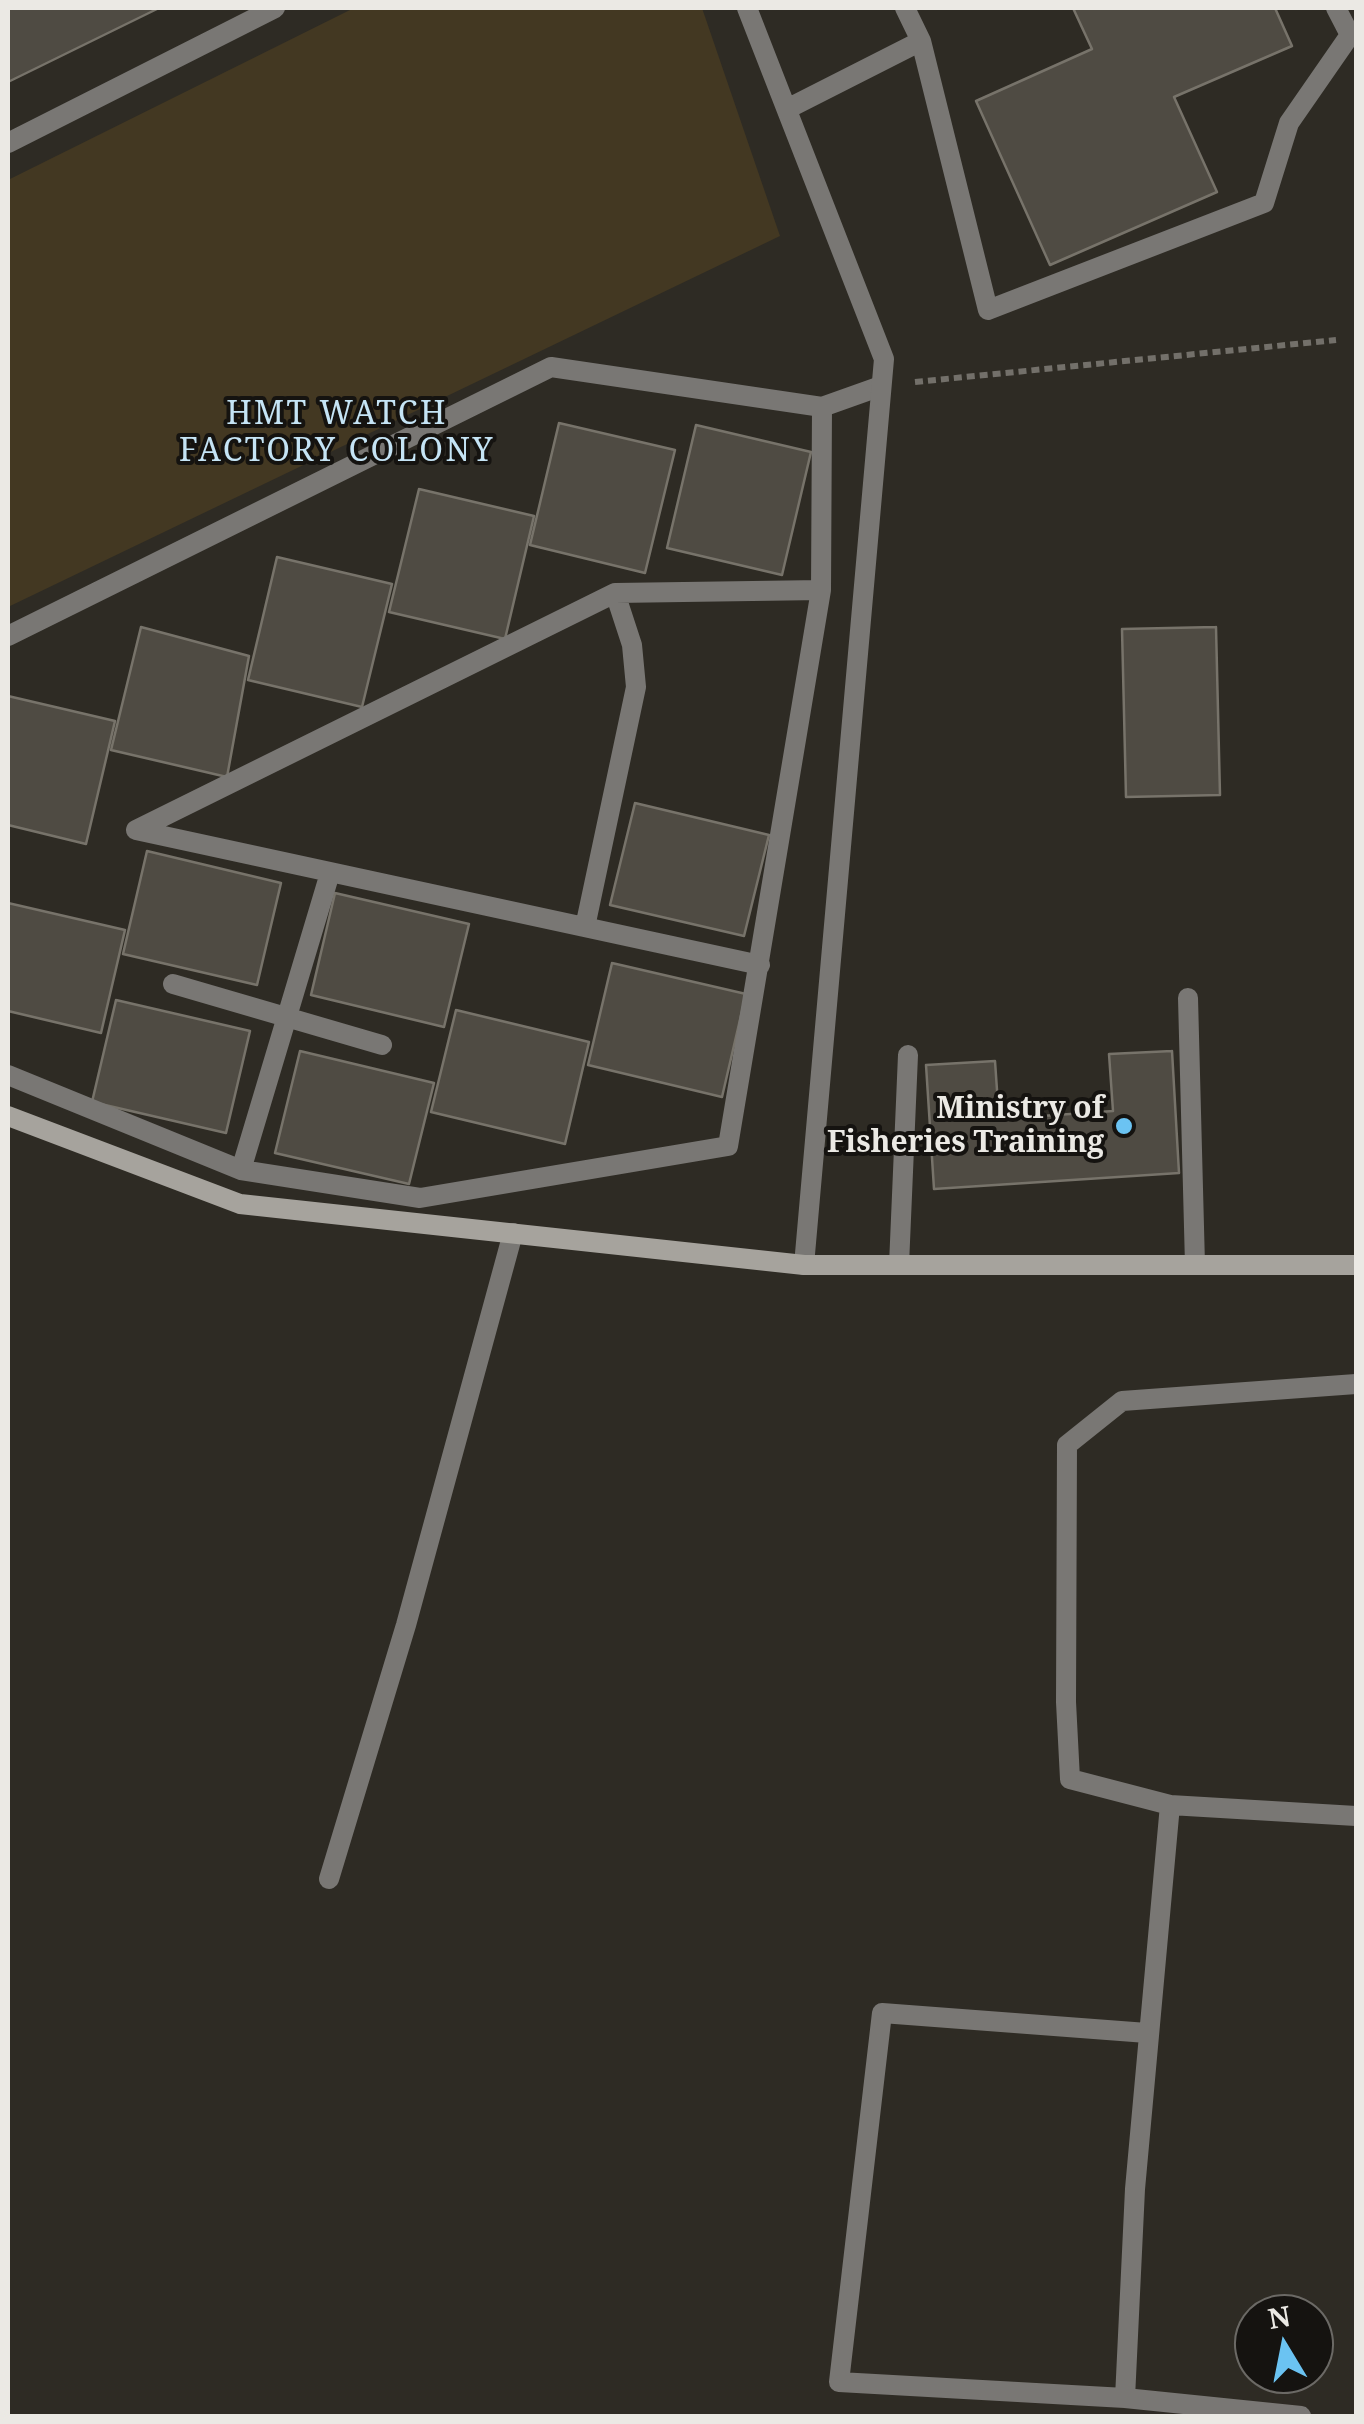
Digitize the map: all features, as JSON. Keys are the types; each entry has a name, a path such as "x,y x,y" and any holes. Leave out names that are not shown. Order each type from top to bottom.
{"street":[{"path":"8,143 275,8"},
{"path":"747,8 884,359 804,1265"},
{"path":"905,8 921,41 988,310 1264,203 1288,123 1350,35 1336,8"},
{"path":"787,109 921,41"},
{"path":"8,636 552,366 822,408 881,386"},
{"path":"8,1075 241,1170 420,1198 728,1146 821,590 822,408"},
{"path":"760,965 136,830 614,593 821,590"},
{"path":"585,928 636,687 632,645 614,593"},
{"path":"241,1170 330,873"},
{"path":"173,984 382,1044"},
{"path":"1188,998 1195,1265"},
{"path":"900,1265 908,1055"},
{"path":"8,1116 240,1204 804,1265 1356,1265"},
{"path":"329,1879 406,1625 513,1233"},
{"path":"1356,1384 1122,1401 1067,1446 1066,1702 1070,1778 1170,1805 1356,1816"},
{"path":"1124,2398 1147,2033 1170,1805"},
{"path":"1147,2033 882,2013 839,2382 1124,2398 1301,2416"}],"path":[{"path":"881,386 1336,340"}],"shaded area":[{"path":"354,8 702,8 780,236 8,607 8,180"}],"building":[{"path":"8,8 159,8 8,82"},
{"path":"1073,8 1275,8 1292,46 1174,97 1217,192 1050,265 976,101 1092,49"},
{"path":"559,423 675,450 645,573 530,545"},
{"path":"696,425 811,452 782,575 667,548"},
{"path":"419,489 534,516 505,639 389,612"},
{"path":"277,557 392,584 362,707 248,680"},
{"path":"141,627 249,656 227,777 111,750"},
{"path":"1216,627 1220,795 1126,797 1122,629"},
{"path":"8,696 115,721 86,844 8,825"},
{"path":"635,803 769,835 744,936 610,905"},
{"path":"147,851 281,883 257,985 123,954"},
{"path":"335,893 469,924 444,1027 311,995"},
{"path":"8,903 125,930 101,1033 8,1011"},
{"path":"612,963 746,994 722,1097 588,1065"},
{"path":"116,1000 250,1031 226,1133 92,1102"},
{"path":"456,1010 589,1042 565,1144 431,1112"},
{"path":"300,1051 434,1083 409,1184 275,1153"},
{"path":"1172,1051 1179,1173 934,1189 926,1065 995,1061 999,1119 1113,1111 1109,1054"}],"place":[{"name":"Ministry of Fisheries Training","path":"1124,1126"}],"district":[{"name":"HMT WATCH FACTORY COLONY","path":"337,434"}]}
